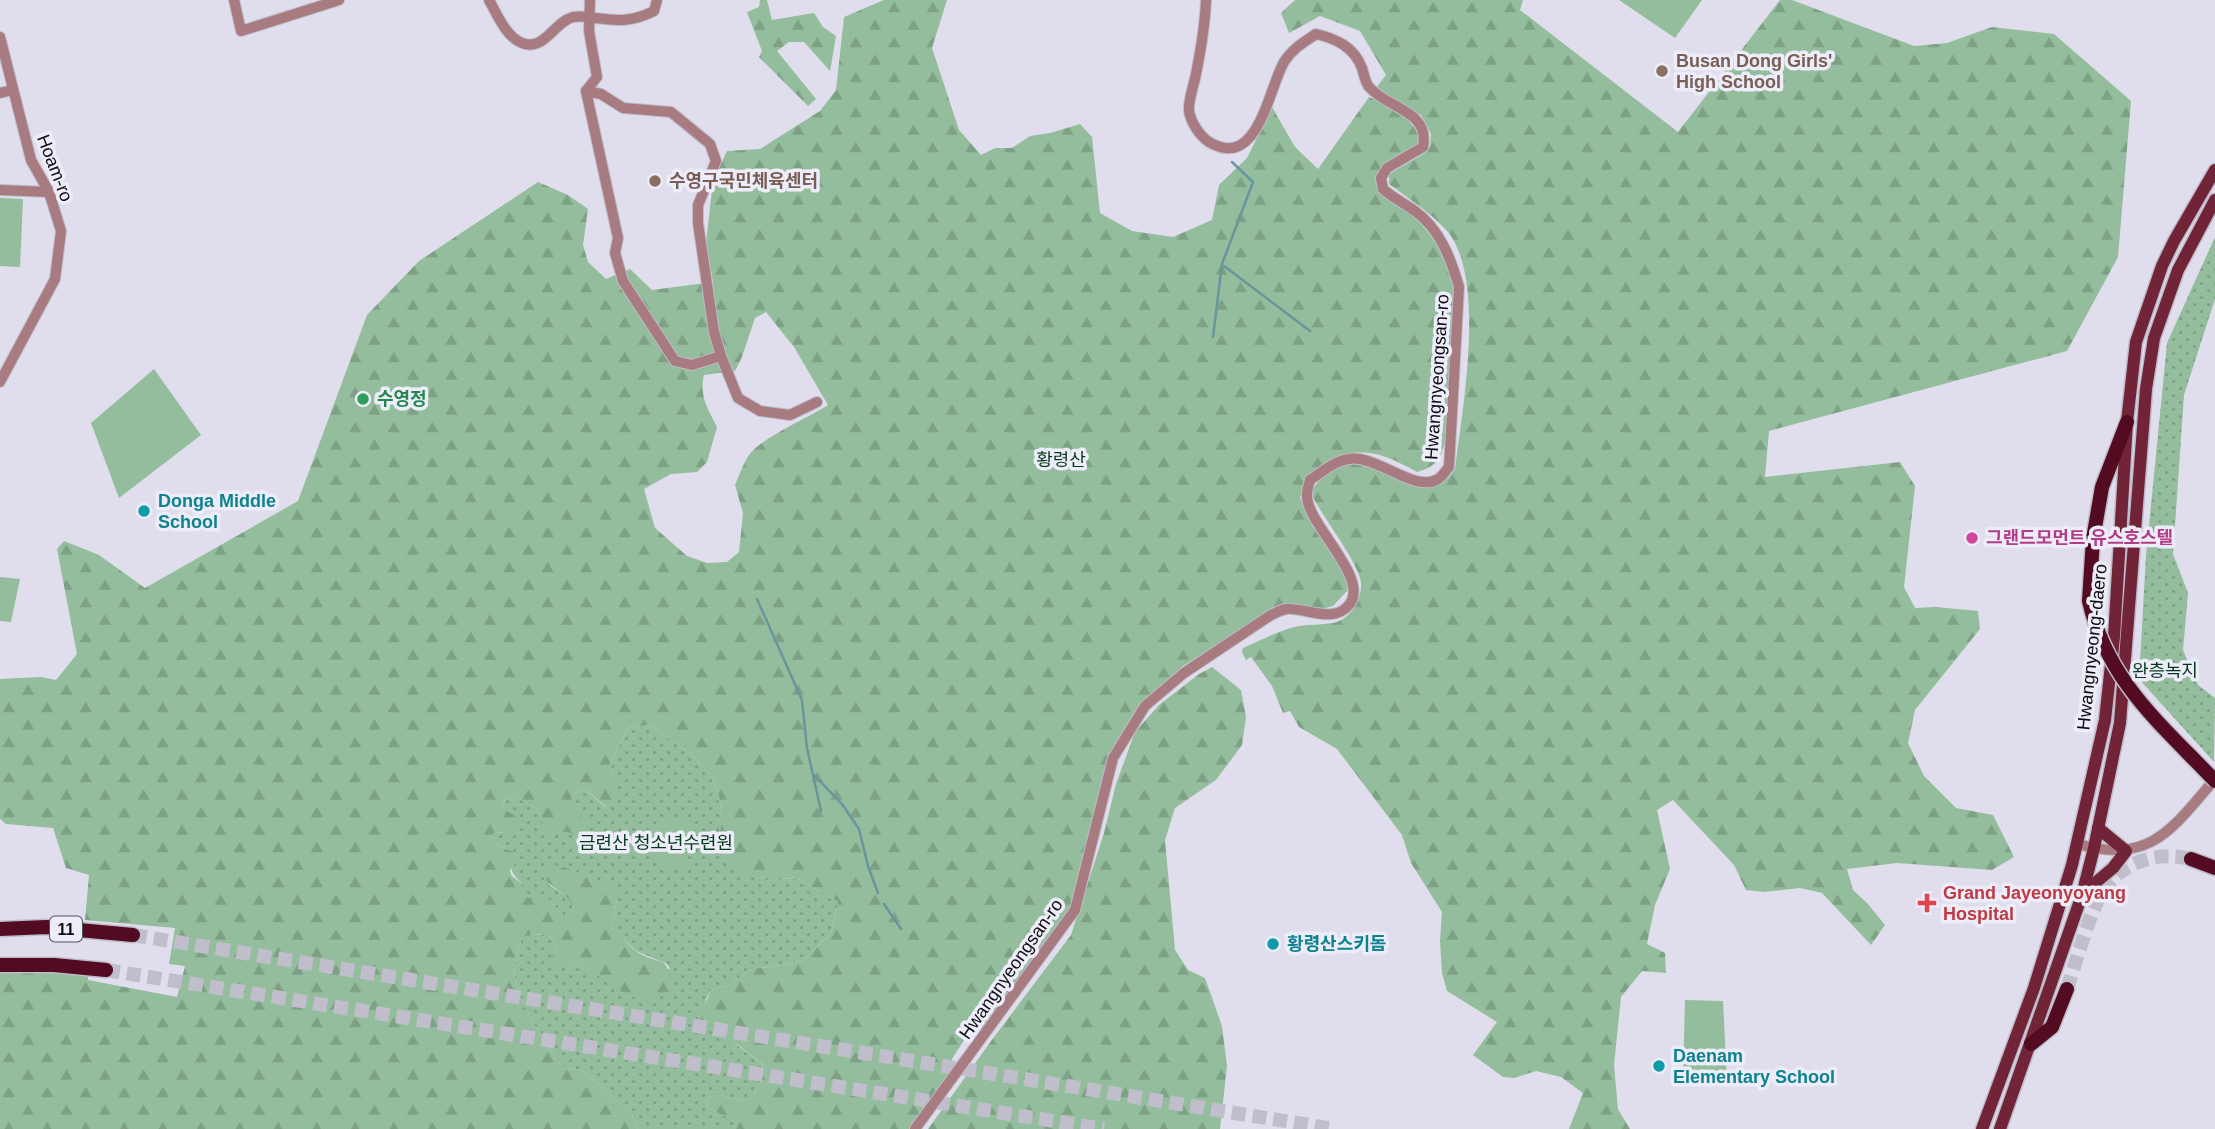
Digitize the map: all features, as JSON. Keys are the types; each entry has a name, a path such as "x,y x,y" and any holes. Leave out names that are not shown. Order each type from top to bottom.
{"highway":[{"path":"2127,422 2102,488 2090,564 2089,601 2105,651 2133,695 2215,780"},
{"path":"2190,859 2215,868"},
{"name":"11","path":"0,929 46,927 133,935"},
{"name":"11","path":"0,965 54,965 106,970"},
{"path":"2031,1044 2052,1027 2067,989"}],"main road":[{"name":"Hwangnyeong-daero","path":"1982,1129 2034,988 2078,844 2105,720 2114,637 2133,359 2144,316 2174,241 2215,170"},
{"name":"Hwangnyeong-daero","path":"2000,1129 2082,895 2120,723 2146,389 2154,338 2178,270 2215,200"},
{"path":"2082,895 2113,868 2126,851 2098,828"}],"street":[{"path":"234,0 241,32 339,0"},
{"path":"489,0 506,30 525,45 541,43 573,17 638,19 654,11 657,0"},
{"path":"586,90 597,77 588,17 590,0"},
{"name":"Hwangnyeongsan-ro","path":"915,1129 1075,910 1113,758 1145,706 1184,673 1271,615 1286,609 1331,614 1349,606 1353,596 1351,578 1314,516 1306,497 1310,480 1329,467 1350,458 1372,461 1426,484 1438,480 1449,467 1459,287 1451,259 1434,228 1416,211 1383,189 1381,178 1387,169 1423,147 1425,134 1419,121 1368,87 1359,60 1348,47 1334,39 1316,34 1297,46 1284,62 1258,127 1246,142 1226,149 1207,141 1195,128 1189,110 1205,30 1206,0"},
{"name":"Hoam-ro","path":"0,37 31,160 49,192 61,230 55,279 0,380"},
{"path":"0,93 13,90"},
{"path":"586,90 618,237 615,253 623,281 675,361 692,365 721,356"},
{"path":"586,90 601,94 623,107 671,112 710,144 716,161 698,205 698,223 715,332 721,356 738,398 761,411 790,415 817,402"},
{"path":"0,190 49,192"},
{"path":"2078,844 2126,851 2144,845 2166,832 2215,780"}],"green space":[{"path":"760,0 767,0 772,20 814,13 823,27 836,36 830,71 804,42 789,42 777,51 816,99 808,106 759,57 762,51 747,12 759,7"},
{"name":"황령산","path":"884,0 947,0 932,48 959,130 981,155 995,148 1012,148 1030,136 1080,124 1092,137 1100,213 1132,231 1173,237 1212,220 1219,185 1247,158 1272,107 1295,147 1318,169 1369,97 1392,108 1412,124 1420,139 1415,147 1392,160 1375,179 1385,196 1426,229 1439,249 1452,282 1454,293 1445,443 1436,462 1417,472 1387,458 1362,452 1337,458 1307,475 1300,498 1313,527 1336,559 1348,583 1347,591 1333,606 1322,609 1292,604 1274,609 1183,666 1140,705 1111,753 1072,907 987,1026 968,1034 952,1059 951,1072 909,1129 734,1129 735,1121 708,1108 706,1103 709,1097 720,1095 745,1101 753,1096 767,1068 738,1045 698,1021 711,990 727,986 754,968 804,960 831,933 838,902 798,879 753,877 728,866 717,848 721,824 716,787 697,761 649,725 628,728 610,764 617,794 606,807 585,789 571,797 591,831 592,838 589,843 581,848 571,833 545,830 537,809 513,795 502,803 503,809 516,816 519,822 509,832 494,833 491,836 493,843 512,851 515,864 510,869 511,875 522,884 520,894 529,898 540,894 563,915 571,915 574,908 544,877 546,868 550,865 561,866 612,885 617,899 612,928 637,952 666,966 671,990 659,997 647,999 624,992 578,964 570,966 550,963 546,959 555,955 556,946 548,934 528,935 521,940 515,965 514,975 522,1000 534,1025 562,1067 583,1071 631,1113 638,1129 0,1129 0,970 88,973 88,980 177,997 185,966 169,964 175,928 85,920 89,875 66,868 53,828 6,824 0,819 0,679 41,677 56,680 77,654 57,549 64,541 99,555 145,588 298,501 367,315 419,261 538,182 568,195 588,209 583,245 588,262 606,279 630,269 652,290 713,282 706,243 713,181 727,151 760,149 820,111 836,90 844,17","holes":["766,312 794,347 828,405 786,428 749,455 735,485 743,513 739,552 727,562 707,563 687,556 655,528 644,489 671,474 697,472 707,462 717,427 704,396 704,375 735,371 755,318"]},
{"path":"1295,0 1523,0 1520,10 1678,132 1780,0 1792,0 1914,46 1947,43 1992,27 2054,34 2131,101 2118,257 2067,351 1769,431 1765,477 1900,462 1915,486 1904,587 1915,608 1978,611 1980,629 1915,710 1908,743 1924,776 1956,808 1993,815 2014,857 1992,870 1897,863 1847,869 1853,890 1885,925 1871,945 1822,893 1800,888 1764,892 1746,890 1734,865 1673,800 1657,810 1670,869 1655,905 1647,944 1665,953 1666,973 1642,971 1621,997 1614,1065 1618,1109 1630,1129 1569,1129 1583,1093 1561,1077 1536,1071 1514,1078 1503,1077 1473,1055 1497,1022 1447,991 1442,973 1442,912 1411,863 1402,835 1337,749 1299,727 1290,711 1283,713 1272,686 1251,657 1246,660 1242,652 1243,648 1299,626 1329,624 1342,620 1355,606 1360,595 1359,575 1311,493 1328,471 1346,464 1365,466 1422,487 1439,484 1455,469 1469,346 1466,280 1459,252 1440,224 1389,184 1389,174 1425,153 1430,146 1431,134 1421,115 1406,109 1376,88 1386,75 1360,31 1320,16 1289,33 1281,13"},
{"path":"1619,0 1702,0 1675,38"},
{"path":"0,198 23,199 20,267 0,266"},
{"name":"완층녹지","path":"2215,237 2215,299 2184,395 2173,554 2188,593 2183,650 2198,685 2215,698 2214,762 2139,679 2146,556 2167,343"},
{"path":"154,369 201,435 119,498 91,423"},
{"path":"0,577 20,579 11,622 0,621"},
{"path":"1212,667 1241,690 1246,717 1242,745 1216,780 1175,808 1165,840 1175,950 1188,970 1205,978 1222,1026 1227,1066 1220,1129 928,1129 1071,935 1104,833 1116,784 1135,732 1159,705"},
{"name":"금련산 청소년수련원","path":"649,725 697,761 716,787 721,824 717,848 753,877 798,879 838,902 831,933 804,960 754,968 727,986 711,990 706,999 705,1008 728,1038 767,1068 753,1096 745,1101 720,1095 709,1097 706,1103 708,1108 736,1121 734,1129 638,1129 631,1113 583,1071 562,1067 534,1025 514,975 521,940 528,935 548,934 556,946 555,955 570,966 578,964 591,970 670,969 667,964 636,951 612,928 617,899 591,878 561,866 549,885 571,899 574,908 571,915 563,915 548,899 529,898 519,894 522,884 511,869 512,851 493,843 491,836 493,833 509,832 508,813 503,809 502,803 513,795 537,809 546,830 571,833 581,848 583,818 572,806 571,797 585,789 605,807 615,777 610,764 628,728"},
{"path":"660,819 688,819 694,825 683,868 664,865 653,856"},
{"path":"1685,1000 1723,1001 1727,1082 1683,1081"}],"waterway":[{"path":"1213,337 1222,264 1253,182 1232,162"},
{"path":"1224,266 1310,331"},
{"path":"757,599 802,700 807,748 821,811"},
{"path":"814,775 842,804 859,829 878,893"},
{"path":"884,904 901,929"}],"tunnel":[{"path":"2067,989 2100,895 2114,877 2134,864 2156,857 2191,859"},
{"path":"133,935 1334,1129"},
{"path":"106,970 1104,1129"}],"place":[{"name":"Busan Dong Girls' High School","path":"1662,71"},
{"name":"수영구국민체육센터","path":"655,181"},
{"name":"수영정","path":"363,399"},
{"name":"Donga Middle School","path":"144,511"},
{"name":"그랜드모먼트 유스호스텔","path":"1972,538"},
{"name":"Grand Jayeonyoyang Hospital","path":"1927,903"},
{"name":"황령산스키돔","path":"1273,944"},
{"name":"Daenam Elementary School","path":"1659,1066"}]}
